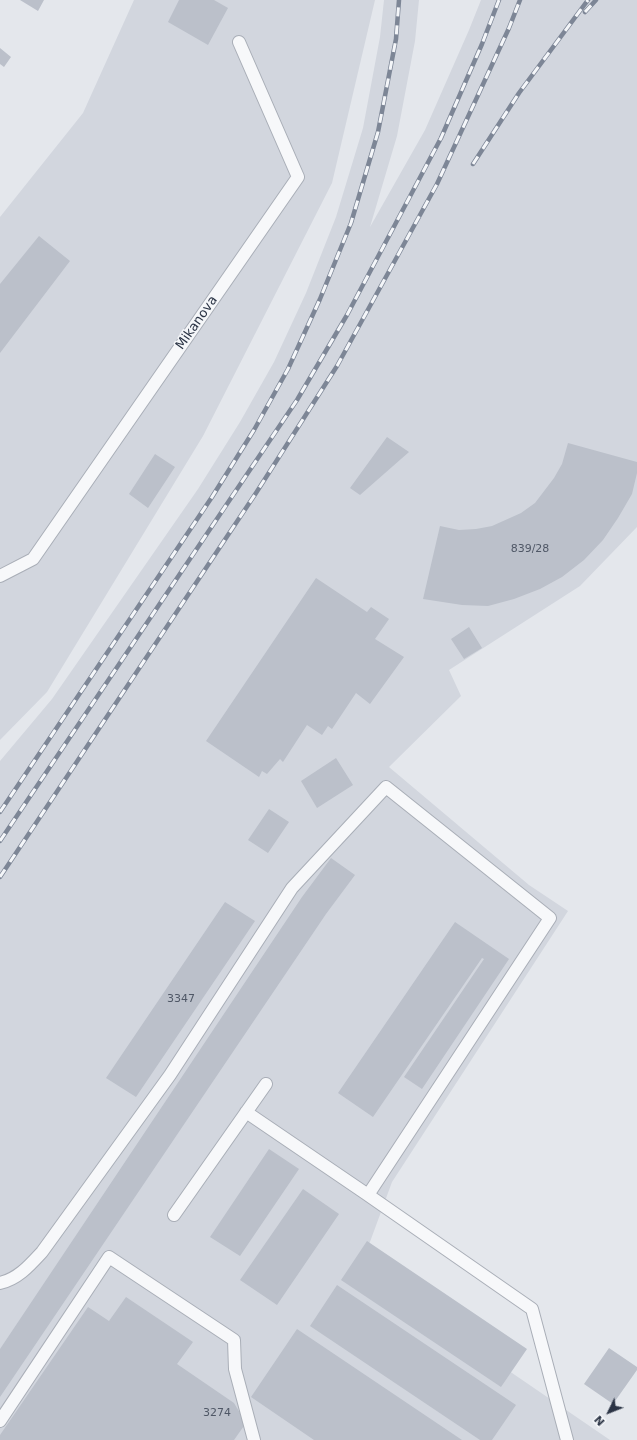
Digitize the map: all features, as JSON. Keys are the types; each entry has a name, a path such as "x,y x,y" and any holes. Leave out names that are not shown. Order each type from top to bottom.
{"lane":[{"name":"Mikanova","path":"0,576 33,560 298,177 239,42"},
{"path":"0,1283 7,1282 26,1269 42,1252 170,1075 292,888 386,787 550,918 368,1195"},
{"path":"174,1215 266,1084"},
{"path":"246,1112 532,1309 567,1440"},
{"path":"0,1421 109,1258 234,1340 234,1369 254,1440"}],"shaded area":[{"path":"134,0 375,0 332,183 203,436 47,692 0,740 0,217 83,113"},
{"path":"384,0 419,0 415,41 397,136 370,227 425,130 481,0 637,0 637,527 580,586 449,670 461,696 389,767 529,885 568,911 392,1182 360,1269 610,1440 0,1440 0,761 52,699 198,489 240,422 274,362 306,293 336,217 363,128 380,37"}],"building":[{"path":"20,0 44,0 38,11"},
{"path":"179,0 214,0 228,8 208,45 168,22"},
{"path":"0,48 11,57 4,67 0,64"},
{"path":"39,236 70,261 0,353 0,284"},
{"path":"387,437 409,452 360,495 350,488"},
{"path":"568,443 637,462 637,473 632,494 603,540 584,560 562,577 540,589 514,599 488,606 462,605 423,599 440,526 459,530 476,529 492,526 521,513 535,503 554,478 562,464"},
{"path":"155,454 175,467 148,508 129,494"},
{"path":"316,578 367,612 371,607 389,619 375,639 404,657 370,704 356,693 332,729 328,726 322,735 307,725 283,762 280,759 267,774 262,771 259,777 206,741"},
{"path":"469,627 482,648 464,659 451,639"},
{"path":"336,758 353,785 317,808 301,781"},
{"path":"269,809 289,822 268,853 248,840"},
{"path":"331,858 355,875 326,914 0,1397 0,1349 302,897"},
{"path":"225,902 255,921 136,1097 106,1078"},
{"path":"455,922 509,959 422,1089 404,1077 484,959 482,958 373,1117 338,1093"},
{"path":"269,1149 299,1169 240,1256 210,1237"},
{"path":"303,1189 339,1214 277,1305 240,1280"},
{"path":"367,1241 527,1349 501,1387 341,1280"},
{"path":"337,1285 516,1405 492,1440 480,1440 310,1326"},
{"path":"126,1297 193,1342 177,1364 234,1403 246,1423 234,1440 0,1440 0,1435 88,1307 109,1321"},
{"path":"297,1329 462,1440 314,1440 251,1397"},
{"path":"609,1348 637,1367 637,1370 613,1404 584,1384"}],"railway":[{"path":"0,812 212,497 254,430 288,369 320,299 351,223 378,132 396,39 399,0"},
{"path":"0,841 297,400 347,315 441,138 482,44 499,0"},
{"path":"0,877 256,493 337,366 437,184 509,28 520,0"},
{"path":"473,164 519,93 588,0"},
{"path":"585,12 596,0"}]}
